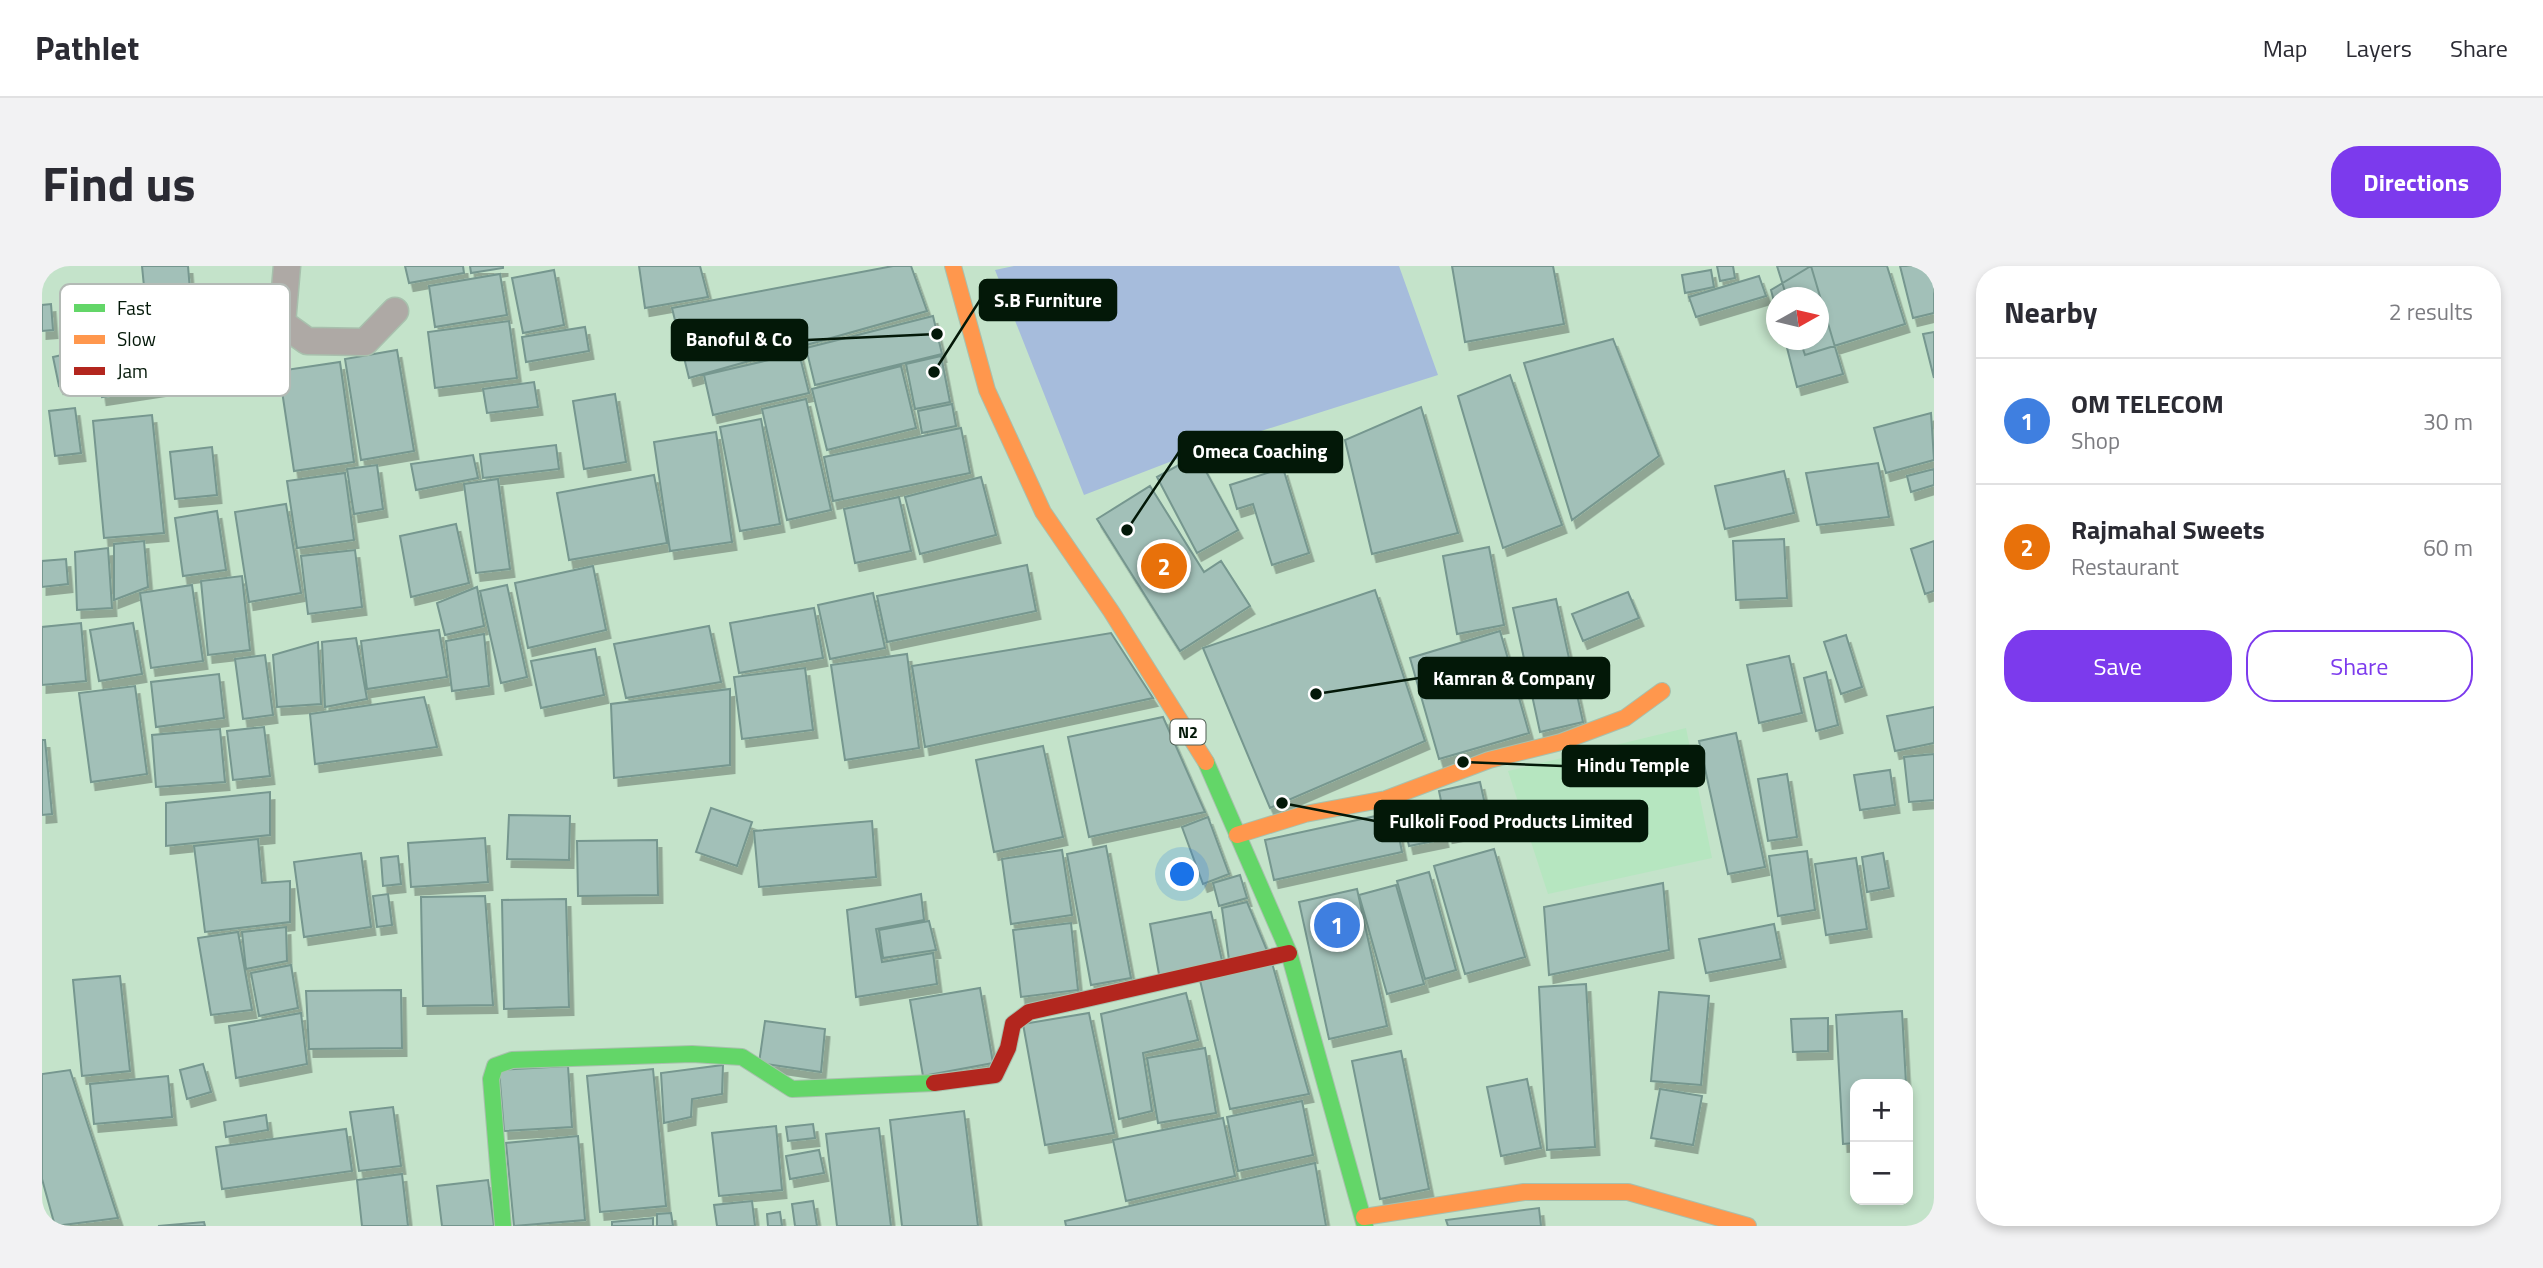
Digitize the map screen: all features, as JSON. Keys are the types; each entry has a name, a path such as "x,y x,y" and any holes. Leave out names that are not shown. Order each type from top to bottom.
{"main road":[{"name":"N2","path":"953,266 987,390 1043,512 1111,611 1204,758 1289,953 1364,1221"},
{"path":"1237,835 1306,814 1386,799 1489,760 1561,742 1625,719 1662,691"},
{"path":"503,1226 491,1079 495,1066 512,1060 692,1054 742,1058 792,1089 922,1085 995,1074 1008,1048 1013,1024 1029,1012 1289,953"},
{"path":"1364,1221 1524,1192 1628,1192 1748,1226"}],"street":[{"path":"285,284 287,266"},
{"path":"290,329 307,341 365,342 394,311"}],"shaded area":[{"path":"1686,728 1712,858 1548,894 1508,771"}],"water":[{"path":"1014,266 1399,266 1438,375 1198,451 1084,495 995,270"}],"building":[{"path":"142,266 188,266 189,284 144,284"},
{"path":"405,266 463,266 464,273 409,283"},
{"path":"470,266 503,266 503,268 471,273"},
{"path":"639,266 700,266 708,297 645,308"},
{"path":"893,266 911,266 927,311 689,378 672,308"},
{"path":"1452,266 1553,266 1564,324 1465,342"},
{"path":"1717,266 1733,266 1735,278 1720,281"},
{"path":"1777,266 1887,266 1905,324 1829,348 1829,287 1784,287"},
{"path":"1811,266 1817,287 1776,287"},
{"path":"1900,266 1934,266 1934,313 1913,318"},
{"path":"554,270 564,325 523,333 512,278"},
{"path":"1711,270 1714,287 1685,293 1682,275"},
{"path":"500,274 507,315 435,327 429,286"},
{"path":"1759,276 1766,296 1696,317 1689,297"},
{"path":"51,304 53,330 42,331 42,305"},
{"path":"933,316 942,354 815,385 806,348"},
{"path":"509,321 517,378 435,388 428,332"},
{"path":"585,327 589,351 526,362 522,337"},
{"path":"1829,327 1843,374 1797,387 1788,350 1829,350"},
{"path":"1934,332 1934,378 1923,334"},
{"path":"1613,339 1659,456 1572,520 1524,363"},
{"path":"397,350 414,451 361,460 345,359"},
{"path":"1803,350 1821,350 1805,355"},
{"path":"799,353 809,393 713,415 704,375"},
{"path":"60,355 60,386 59,386 53,357"},
{"path":"941,356 950,402 915,409 906,364"},
{"path":"340,362 354,462 294,471 283,396 290,396 290,369"},
{"path":"901,366 916,428 827,450 812,389"},
{"path":"1510,375 1562,525 1503,548 1458,396"},
{"path":"534,382 538,407 487,413 483,389"},
{"path":"615,394 626,462 584,469 573,401"},
{"path":"806,399 831,510 787,520 762,409"},
{"path":"952,404 956,426 922,433 918,411"},
{"path":"1421,407 1458,533 1372,554 1345,440"},
{"path":"75,408 81,453 55,456 49,411"},
{"path":"1931,413 1934,460 1886,473 1874,428"},
{"path":"152,415 164,533 104,538 93,421"},
{"path":"761,419 780,524 740,531 720,427"},
{"path":"961,428 970,473 833,501 824,457"},
{"path":"716,432 732,542 670,551 654,442"},
{"path":"556,445 559,469 483,478 480,454"},
{"path":"212,447 217,495 175,499 170,452"},
{"path":"473,455 478,478 416,490 411,464"},
{"path":"1197,455 1238,530 1197,553 1157,477"},
{"path":"1878,463 1889,517 1817,525 1806,473"},
{"path":"377,465 383,509 354,514 347,469"},
{"path":"1283,468 1309,553 1272,565 1253,504 1237,509 1230,485"},
{"path":"1934,469 1934,485 1911,492 1907,476"},
{"path":"1784,471 1794,513 1725,529 1715,486"},
{"path":"345,473 354,540 297,548 287,481"},
{"path":"654,475 667,543 569,560 557,493"},
{"path":"981,477 996,535 920,554 905,497"},
{"path":"498,479 510,569 476,573 464,484"},
{"path":"1150,486 1204,572 1221,561 1250,606 1180,651 1097,519"},
{"path":"899,497 911,551 855,563 844,509"},
{"path":"286,504 301,593 249,602 235,512"},
{"path":"217,511 226,570 183,576 175,518"},
{"path":"456,524 469,583 411,597 400,536"},
{"path":"1784,539 1787,598 1736,600 1733,541"},
{"path":"144,541 148,587 114,600 114,544"},
{"path":"1934,541 1934,591 1925,594 1911,549"},
{"path":"1489,547 1504,625 1457,634 1443,556"},
{"path":"108,548 112,608 77,610 75,552"},
{"path":"355,550 362,607 308,614 301,556"},
{"path":"66,559 68,584 42,587 42,561"},
{"path":"1027,565 1036,611 887,642 877,596"},
{"path":"593,566 606,630 528,648 515,583"},
{"path":"242,576 250,650 208,655 201,581"},
{"path":"192,585 203,661 151,668 140,593"},
{"path":"507,585 527,677 501,683 480,591"},
{"path":"477,587 484,626 445,635 437,603"},
{"path":"1375,590 1425,741 1270,808 1203,648"},
{"path":"1628,592 1639,618 1583,641 1572,614"},
{"path":"873,593 885,648 830,659 818,605"},
{"path":"1556,599 1583,722 1540,732 1513,608"},
{"path":"814,608 823,658 739,673 730,623"},
{"path":"81,623 86,681 42,685 42,627"},
{"path":"133,623 142,674 99,681 90,630"},
{"path":"709,626 721,682 626,698 614,644"},
{"path":"439,630 447,677 367,689 361,641"},
{"path":"1500,631 1529,733 1439,759 1410,658"},
{"path":"1111,633 1153,698 925,747 912,666"},
{"path":"484,634 489,686 452,691 446,641"},
{"path":"1846,635 1862,687 1841,694 1824,642"},
{"path":"356,638 367,699 325,707 322,642"},
{"path":"318,642 321,704 277,707 273,655"},
{"path":"595,649 604,695 541,708 531,661"},
{"path":"907,654 919,748 845,760 831,665"},
{"path":"265,655 273,715 243,719 235,659"},
{"path":"1789,656 1802,713 1759,723 1747,665"},
{"path":"805,668 813,730 742,739 734,677"},
{"path":"1826,672 1838,725 1816,731 1804,678"},
{"path":"219,674 224,718 156,727 151,682"},
{"path":"135,686 147,774 91,782 79,693"},
{"path":"730,689 730,765 614,778 611,704"},
{"path":"424,697 437,747 315,764 310,714"},
{"path":"1934,707 1934,743 1895,751 1887,716"},
{"path":"1163,717 1205,812 1089,837 1068,737"},
{"path":"264,727 270,776 233,780 227,731"},
{"path":"220,729 225,782 156,787 152,735"},
{"path":"1736,733 1765,867 1728,874 1699,741"},
{"path":"42,740 45,740 52,814 42,815"},
{"path":"1043,746 1063,837 994,852 976,760"},
{"path":"1934,754 1934,800 1909,802 1904,757"},
{"path":"1890,770 1895,805 1860,810 1854,775"},
{"path":"1787,774 1797,837 1768,841 1758,779"},
{"path":"1480,782 1490,827 1448,835 1439,791"},
{"path":"270,792 270,835 166,846 166,803"},
{"path":"1436,804 1444,839 1409,846 1401,811"},
{"path":"711,808 752,822 737,866 696,852"},
{"path":"1394,812 1402,852 1274,880 1265,840"},
{"path":"509,815 570,816 569,860 507,859"},
{"path":"1208,817 1229,874 1203,884 1182,827"},
{"path":"872,821 876,877 759,887 754,831"},
{"path":"485,838 488,882 411,887 408,843"},
{"path":"258,839 262,883 290,881 290,922 205,932 194,846"},
{"path":"657,840 658,895 578,896 577,841"},
{"path":"1106,846 1131,978 1091,985 1067,854"},
{"path":"1494,849 1525,957 1465,974 1434,866"},
{"path":"1062,850 1072,915 1011,924 1002,859"},
{"path":"1807,851 1815,910 1778,916 1769,856"},
{"path":"361,853 371,927 304,937 294,862"},
{"path":"1883,853 1889,888 1867,892 1862,857"},
{"path":"398,856 401,884 383,886 381,858"},
{"path":"1856,858 1867,929 1826,935 1815,864"},
{"path":"1429,872 1456,970 1425,979 1397,881"},
{"path":"1240,875 1247,898 1219,906 1213,883"},
{"path":"1663,883 1669,950 1549,975 1544,907"},
{"path":"1396,885 1424,984 1387,994 1359,895"},
{"path":"1357,889 1387,1026 1329,1039 1299,902"},
{"path":"388,894 392,925 377,927 373,896"},
{"path":"921,894 924,920 876,929 882,962 933,953 937,984 856,997 847,910"},
{"path":"485,896 493,1005 423,1006 421,897"},
{"path":"566,899 569,1007 504,1009 502,900"},
{"path":"1247,902 1268,953 1229,960 1222,908"},
{"path":"1211,912 1223,965 1160,980 1150,924"},
{"path":"929,921 936,950 883,958 879,930"},
{"path":"1071,923 1078,990 1021,997 1013,930"},
{"path":"1774,924 1781,959 1706,973 1699,939"},
{"path":"286,927 287,961 246,969 242,932"},
{"path":"238,932 252,1010 211,1015 198,938"},
{"path":"1272,963 1309,1094 1230,1109 1199,976"},
{"path":"291,965 298,1008 259,1016 251,973"},
{"path":"120,976 130,1071 82,1076 73,980"},
{"path":"1586,984 1595,1147 1547,1150 1539,987"},
{"path":"980,988 993,1063 923,1076 910,1000"},
{"path":"401,990 402,1048 309,1049 306,991"},
{"path":"1659,992 1709,996 1701,1085 1651,1081"},
{"path":"1186,993 1198,1040 1143,1053 1152,1111 1119,1119 1101,1014"},
{"path":"1902,1011 1906,1079 1850,1079 1850,1143 1843,1144 1836,1015"},
{"path":"301,1013 307,1064 236,1078 229,1026"},
{"path":"1089,1013 1114,1133 1045,1145 1023,1024"},
{"path":"1828,1018 1828,1051 1793,1052 1791,1019"},
{"path":"765,1021 825,1029 821,1072 759,1063"},
{"path":"1205,1048 1216,1113 1158,1123 1147,1058"},
{"path":"1401,1051 1429,1189 1380,1199 1352,1061"},
{"path":"203,1064 211,1092 187,1099 180,1070"},
{"path":"723,1065 722,1094 692,1099 691,1117 664,1123 661,1073"},
{"path":"568,1066 572,1127 504,1131 499,1070"},
{"path":"653,1069 666,1206 600,1212 587,1076"},
{"path":"70,1070 118,1218 55,1226 42,1179 42,1074"},
{"path":"168,1076 172,1117 94,1124 90,1084"},
{"path":"1527,1079 1541,1148 1501,1156 1487,1087"},
{"path":"1660,1089 1702,1096 1693,1145 1651,1138"},
{"path":"1302,1101 1313,1155 1238,1171 1227,1117"},
{"path":"393,1107 401,1166 359,1171 350,1112"},
{"path":"964,1111 978,1226 902,1226 890,1120"},
{"path":"266,1115 268,1130 226,1137 224,1122"},
{"path":"1223,1118 1235,1176 1126,1201 1113,1140"},
{"path":"813,1124 815,1138 788,1141 786,1127"},
{"path":"776,1126 782,1190 719,1196 712,1133"},
{"path":"879,1128 891,1226 837,1226 826,1134"},
{"path":"346,1129 352,1171 222,1189 216,1147"},
{"path":"578,1136 585,1220 514,1226 506,1143"},
{"path":"819,1150 824,1173 790,1179 786,1156"},
{"path":"1315,1163 1326,1226 1066,1226 1065,1221"},
{"path":"402,1174 408,1226 362,1226 357,1180"},
{"path":"488,1180 494,1226 442,1226 437,1186"},
{"path":"752,1201 755,1226 717,1226 714,1205"},
{"path":"813,1201 817,1226 795,1226 792,1204"},
{"path":"1539,1208 1541,1226 1448,1226 1446,1220"},
{"path":"780,1212 782,1226 768,1226 767,1214"},
{"path":"671,1213 673,1226 657,1226 657,1214"},
{"path":"653,1218 653,1226 612,1226 612,1222"},
{"path":"204,1222 205,1226 158,1226"}],"traffic: fast":[{"path":"1206,762 1289,953 1365,1226"},
{"path":"503,1226 491,1079 495,1066 512,1060 692,1054 742,1057 792,1089 934,1083"}],"traffic: slow":[{"path":"953,266 987,390 1043,512 1111,611 1206,762"},
{"path":"1237,835 1305,814 1386,799 1489,760 1561,742 1625,718 1662,691"},
{"path":"1364,1217 1524,1192 1628,1192 1748,1226"}],"traffic: jam":[{"path":"934,1083 995,1075 1008,1048 1013,1024 1029,1012 1289,953"}],"place":[{"name":"Banoful & Co","path":"937,334"},
{"name":"S.B Furniture","path":"934,372"},
{"name":"Omeca Coaching","path":"1127,530"},
{"name":"Rajmahal Sweets","path":"1164,566"},
{"name":"Kamran & Company","path":"1316,694"},
{"name":"Hindu Temple","path":"1463,762"},
{"name":"Fulkoli Food Products Limited","path":"1282,803"},
{"name":"OM TELECOM","path":"1337,925"}]}
